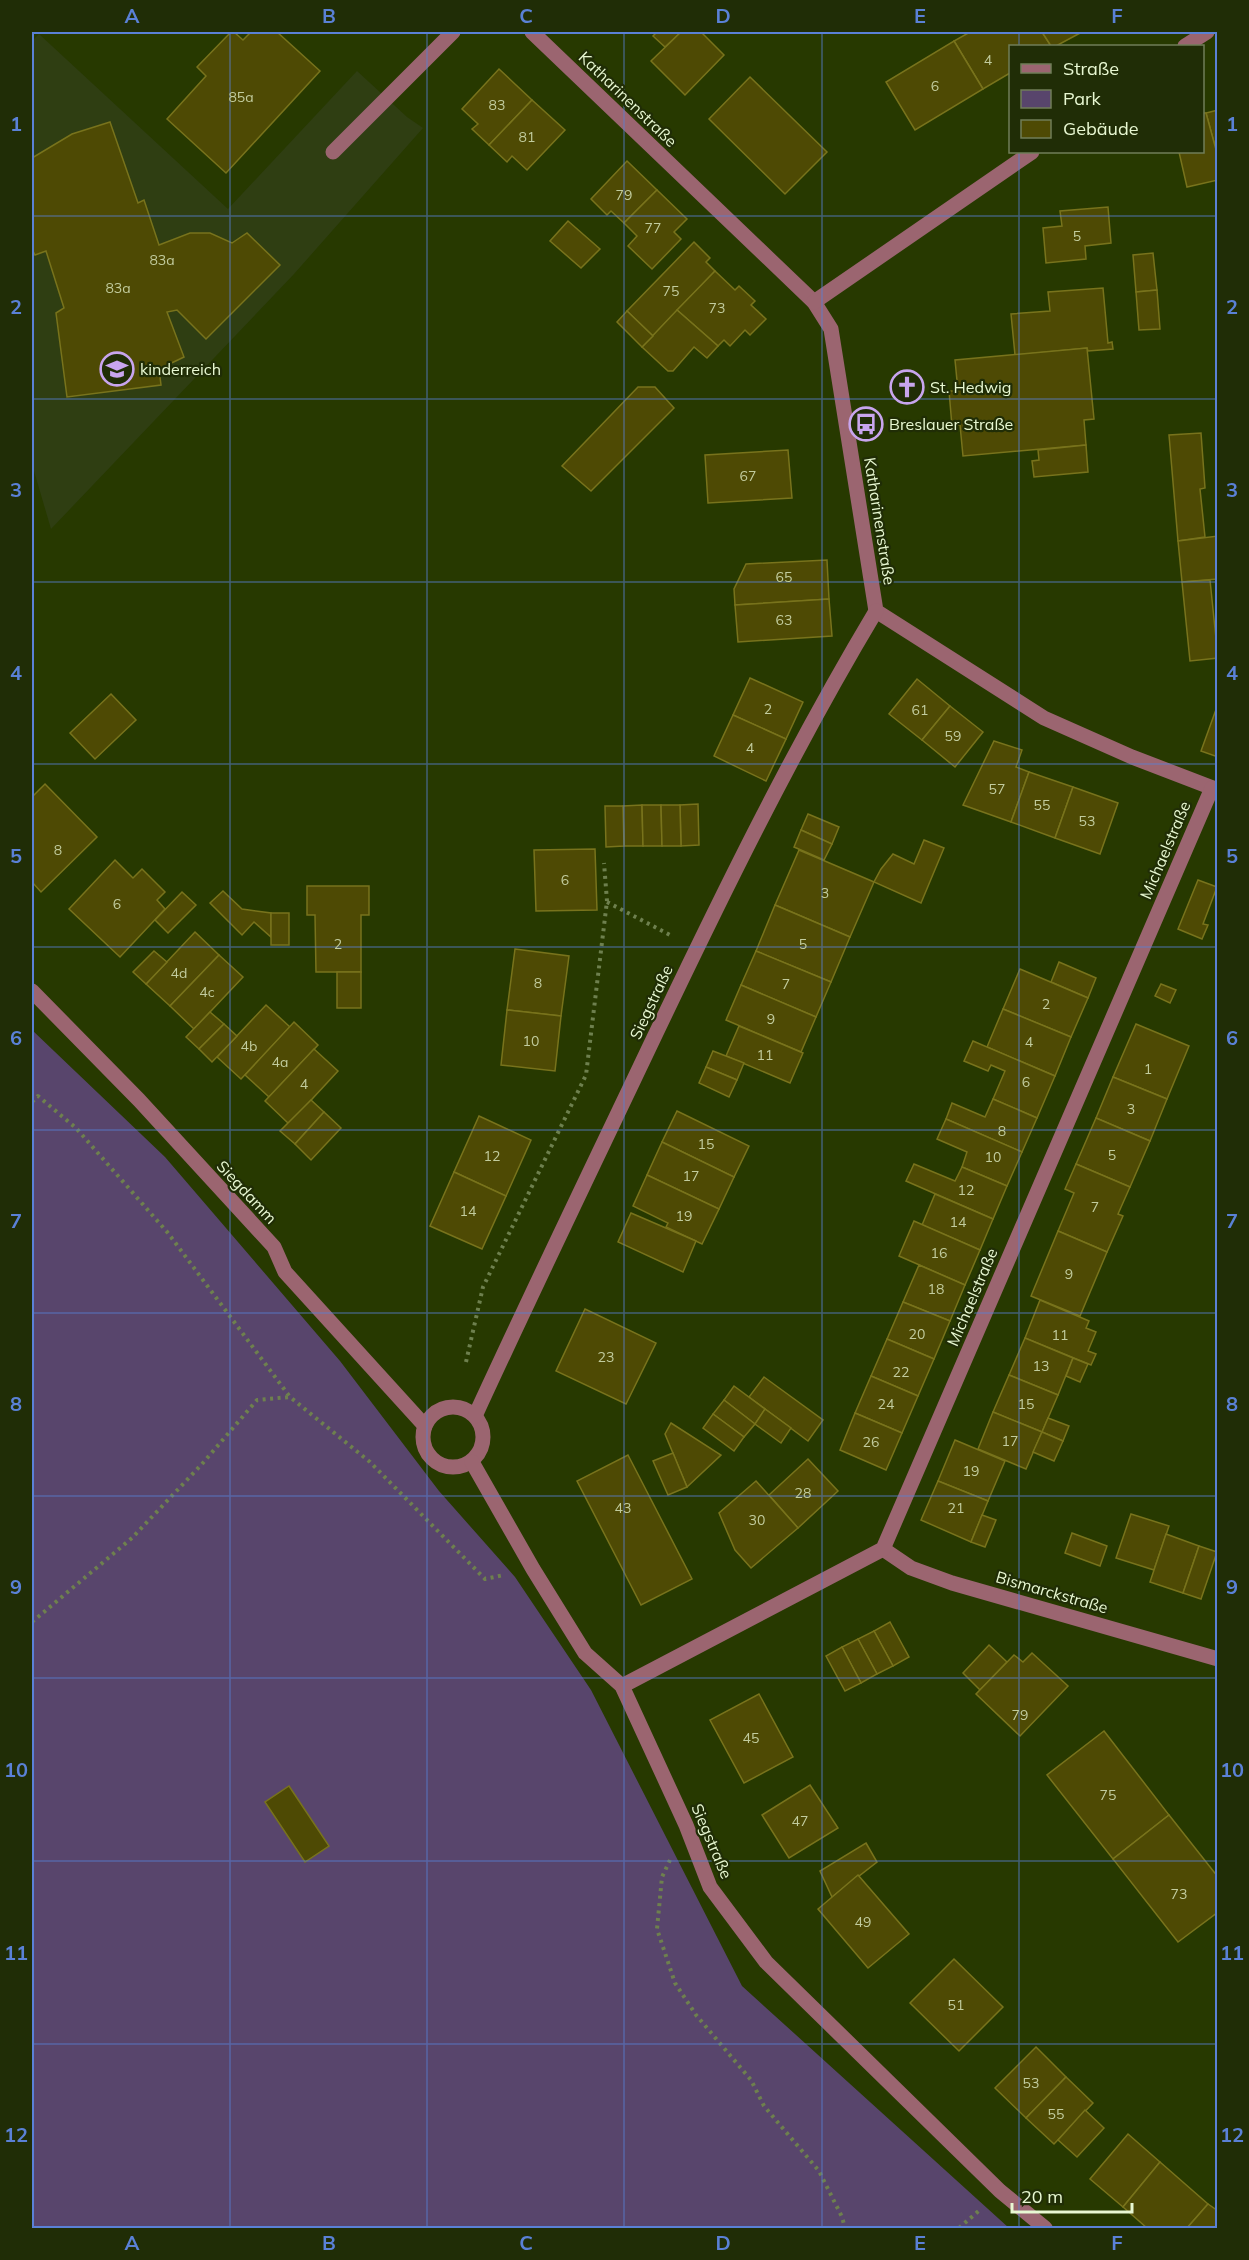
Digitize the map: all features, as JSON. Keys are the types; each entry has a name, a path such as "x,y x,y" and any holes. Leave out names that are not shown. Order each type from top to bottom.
{"street":[{"path":"333,152 453,32"},
{"name":"Katharinenstraße","path":"532,32 813,302 831,329 876,611"},
{"path":"1187,45 1207,32"},
{"path":"813,302 1031,153"},
{"path":"876,611 1044,718 1132,757 1215,789"},
{"name":"Siegstraße","path":"475,1416 697,949 782,777 830,688 876,611"},
{"name":"Michaelstraße","path":"883,1549 1215,789"},
{"name":"Siegdamm","path":"32,991 139,1101 274,1247 285,1272 425,1426"},
{"path":"456,1407 475,1416 483,1426 484,1438 472,1462 464,1467 455,1468 438,1464 431,1459 423,1443 425,1426 432,1415 443,1408 456,1407"},
{"name":"Siegstraße","path":"472,1462 533,1569 585,1653 622,1686 686,1825 711,1887 766,1962 1000,2191 1045,2229"},
{"path":"622,1686 883,1549"},
{"name":"Bismarckstraße","path":"883,1549 911,1568 952,1583 1218,1659"}],"path":[{"path":"456,1407 483,1287 586,1075 607,902 604,863"},
{"path":"607,902 697,949"},
{"path":"32,1102 38,1096 76,1128 168,1233 290,1397 370,1462 485,1579 533,1569"},
{"path":"32,1622 132,1538 202,1464 257,1400 290,1397"},
{"path":"686,1825 662,1877 657,1929 675,1983 696,2015 751,2080 764,2106 819,2171 842,2217 845,2229"}],"shaded area":[{"name":"kinderreich","path":"39,34 228,209 357,71 407,117 423,128 294,274 51,529 32,464 32,41"}],"green space":[{"path":"32,1030 165,1157 340,1361 439,1491 515,1577 591,1690 742,1986 1009,2228 32,2228"}],"building":[{"path":"231,32 243,40 251,32 277,32 320,71 226,173 167,119 206,76 197,67"},
{"path":"657,32 681,32 665,47 653,36"},
{"path":"681,32 701,32 724,55 685,95 651,61"},
{"path":"970,32 1042,32 1050,45 1009,45 1009,74 983,89 954,41"},
{"path":"1042,32 1082,32 1058,45 1050,45"},
{"path":"954,41 983,89 915,130 886,82"},
{"path":"499,69 532,100 489,145 472,129 478,124 462,109"},
{"path":"750,77 827,152 785,194 709,119"},
{"path":"532,100 565,130 527,170 512,156 507,162 489,145"},
{"path":"1218,110 1218,157 1206,113"},
{"path":"1204,113 1206,113 1218,157 1218,180 1187,187 1179,153 1204,153"},
{"path":"110,122 138,203 144,200 159,245 190,233 210,233 232,243 247,233 280,265 206,339 177,310 167,312 184,357 159,369 161,385 67,397 56,313 64,308 46,251 35,255 32,249 32,158 72,134"},
{"path":"627,161 657,190 624,223 611,211 607,215 591,199"},
{"path":"657,190 687,219 674,232 681,239 652,269 628,246 637,236 624,223"},
{"path":"1108,207 1111,243 1085,246 1086,259 1046,263 1043,228 1062,226 1060,211"},
{"path":"568,221 600,249 581,268 550,241"},
{"path":"694,242 710,258 706,262 715,271 653,336 627,311"},
{"path":"1153,253 1157,290 1136,292 1133,255"},
{"path":"715,271 735,290 739,286 755,301 751,305 766,319 750,335 745,330 730,346 724,340 718,346 677,310"},
{"path":"1103,288 1108,343 1112,342 1113,349 1088,351 1087,348 1015,355 1011,314 1050,311 1048,292"},
{"path":"1157,290 1160,329 1139,330 1136,292"},
{"path":"677,310 718,346 707,358 694,347 673,371 668,371 642,347"},
{"path":"627,311 653,336 642,347 617,322"},
{"path":"1087,348 1094,419 1084,420 1086,445 963,456 960,425 952,426 949,391 958,391 955,360"},
{"path":"638,387 655,387 674,408 591,491 562,466"},
{"path":"1201,433 1205,488 1200,489 1205,537 1178,541 1169,435"},
{"path":"1086,445 1088,472 1034,477 1032,461 1039,460 1038,450"},
{"path":"788,450 792,498 708,503 705,455"},
{"path":"1218,536 1218,579 1182,582 1178,541"},
{"path":"827,560 829,599 735,605 734,589 746,564"},
{"path":"1210,580 1218,658 1190,661 1182,582"},
{"path":"829,599 832,636 738,642 735,605"},
{"path":"750,678 803,702 786,739 733,715"},
{"path":"917,679 950,706 922,740 889,714"},
{"path":"111,694 136,720 95,759 70,733"},
{"path":"1218,704 1218,757 1201,751"},
{"path":"950,706 983,732 955,767 922,740"},
{"path":"733,715 786,739 766,781 714,756"},
{"path":"994,741 1022,750 1016,767 1029,772 1011,822 963,805"},
{"path":"1029,772 1073,787 1055,838 1011,822"},
{"path":"45,784 97,837 41,892 32,882 32,797"},
{"path":"1073,787 1118,803 1100,854 1055,838"},
{"path":"698,804 699,845 681,846 680,805"},
{"path":"642,805 643,846 624,846 623,806"},
{"path":"642,805 661,805 662,846 643,846"},
{"path":"661,805 680,805 681,846 662,846"},
{"path":"605,806 623,806 624,846 606,847"},
{"path":"808,814 839,827 832,844 801,830"},
{"path":"801,830 832,844 824,860 794,847"},
{"path":"924,840 944,848 921,903 874,882 893,854 914,864"},
{"path":"595,849 597,910 536,911 534,850"},
{"path":"799,850 874,882 850,937 775,905"},
{"path":"115,860 133,878 142,869 165,892 157,900 165,909 120,957 69,909"},
{"path":"1198,880 1217,887 1203,924 1208,925 1202,939 1178,929"},
{"path":"307,886 369,886 369,915 361,915 361,972 316,972 315,915 307,915"},
{"path":"223,891 242,909 271,913 271,937 254,922 242,935 210,903"},
{"path":"182,892 196,905 168,933 155,920"},
{"path":"775,905 850,937 831,982 756,951"},
{"path":"271,913 289,913 289,945 271,945"},
{"path":"195,932 219,955 170,1006 146,984"},
{"path":"515,949 569,956 561,1016 507,1010"},
{"path":"154,951 167,962 146,984 133,972"},
{"path":"756,951 831,982 816,1017 741,985"},
{"path":"219,955 243,977 194,1029 170,1006"},
{"path":"1059,962 1096,978 1088,998 1051,982"},
{"path":"1020,969 1088,998 1071,1037 1003,1009"},
{"path":"337,972 361,972 361,1008 337,1008"},
{"path":"1161,984 1176,990 1170,1003 1155,996"},
{"path":"741,985 816,1017 801,1052 726,1020"},
{"path":"266,1005 290,1027 241,1079 217,1057"},
{"path":"1003,1009 1071,1037 1055,1076 987,1047"},
{"path":"507,1010 561,1016 555,1071 501,1065"},
{"path":"210,1012 224,1024 199,1049 186,1037"},
{"path":"294,1022 318,1045 269,1097 245,1075"},
{"path":"224,1024 237,1036 212,1062 199,1049"},
{"path":"1136,1024 1189,1046 1167,1099 1113,1077"},
{"path":"739,1026 803,1053 790,1083 726,1056"},
{"path":"973,1041 1055,1076 1037,1118 993,1099 1005,1071 991,1065 988,1071 964,1061"},
{"path":"314,1049 338,1071 289,1124 265,1101"},
{"path":"713,1051 744,1063 737,1080 706,1067"},
{"path":"706,1067 737,1080 729,1097 699,1083"},
{"path":"1113,1077 1167,1099 1150,1141 1096,1118"},
{"path":"993,1099 1037,1118 1022,1152 946,1119 952,1103 985,1117"},
{"path":"311,1100 324,1112 295,1144 280,1131"},
{"path":"677,1111 749,1146 734,1177 662,1142"},
{"path":"324,1112 341,1128 311,1160 295,1144"},
{"path":"479,1116 531,1140 506,1196 454,1172"},
{"path":"1096,1118 1150,1141 1130,1187 1076,1164"},
{"path":"946,1119 1022,1152 1007,1186 962,1167 967,1152 937,1139"},
{"path":"662,1142 734,1177 719,1209 647,1175"},
{"path":"914,1164 955,1181 962,1167 1007,1186 993,1219 906,1181"},
{"path":"1076,1164 1130,1187 1118,1214 1123,1216 1107,1252 1058,1231 1074,1193 1065,1189"},
{"path":"454,1172 506,1196 482,1249 430,1226"},
{"path":"647,1175 719,1209 702,1244 666,1227 668,1223 633,1206"},
{"path":"935,1194 993,1219 980,1250 922,1225"},
{"path":"631,1213 696,1241 683,1272 618,1242"},
{"path":"914,1221 980,1250 965,1285 899,1256"},
{"path":"1058,1231 1107,1252 1080,1316 1031,1296"},
{"path":"919,1265 965,1285 950,1321 903,1302"},
{"path":"1040,1300 1089,1321 1086,1328 1096,1332 1088,1351 1096,1354 1091,1365 1025,1338"},
{"path":"903,1302 950,1321 934,1359 887,1339"},
{"path":"585,1309 656,1343 626,1404 556,1371"},
{"path":"1025,1338 1073,1358 1058,1395 1009,1375"},
{"path":"887,1339 934,1359 918,1396 871,1376"},
{"path":"1073,1358 1088,1364 1080,1382 1066,1376"},
{"path":"1009,1375 1058,1395 1042,1432 993,1412"},
{"path":"871,1376 918,1396 902,1433 855,1413"},
{"path":"764,1377 823,1420 808,1441 749,1397"},
{"path":"734,1386 765,1409 755,1424 724,1400"},
{"path":"724,1400 755,1424 744,1437 713,1414"},
{"path":"765,1409 791,1428 781,1443 755,1424"},
{"path":"993,1412 1042,1432 1026,1469 978,1449"},
{"path":"855,1413 902,1433 886,1470 840,1450"},
{"path":"713,1414 744,1437 734,1451 703,1428"},
{"path":"1048,1418 1069,1426 1063,1441 1042,1432"},
{"path":"671,1423 721,1455 687,1487 665,1434"},
{"path":"1042,1432 1063,1441 1054,1461 1033,1452"},
{"path":"955,1440 1005,1461 988,1501 938,1481"},
{"path":"673,1453 687,1487 668,1495 653,1461"},
{"path":"628,1455 692,1579 641,1605 577,1481"},
{"path":"808,1459 838,1491 798,1528 769,1495"},
{"path":"756,1481 798,1528 751,1568 735,1550 719,1513"},
{"path":"938,1481 988,1501 971,1542 921,1520"},
{"path":"1131,1514 1169,1526 1154,1570 1116,1558"},
{"path":"982,1515 996,1520 985,1547 971,1542"},
{"path":"1072,1533 1107,1546 1100,1566 1065,1553"},
{"path":"1166,1534 1199,1546 1183,1593 1150,1582"},
{"path":"1199,1546 1217,1552 1201,1599 1183,1593"},
{"path":"890,1622 909,1657 893,1666 874,1631"},
{"path":"874,1631 893,1666 877,1674 858,1639"},
{"path":"858,1639 877,1674 861,1683 842,1647"},
{"path":"989,1645 1007,1662 980,1690 963,1673"},
{"path":"842,1647 861,1683 845,1691 826,1656"},
{"path":"1032,1653 1068,1686 1020,1736 976,1694 1014,1655 1023,1662"},
{"path":"759,1694 793,1757 744,1783 710,1720"},
{"path":"1104,1731 1169,1815 1113,1859 1047,1775"},
{"path":"810,1785 838,1828 789,1858 762,1815"},
{"path":"289,1786 329,1846 305,1862 265,1802"},
{"path":"1169,1815 1218,1877 1218,1912 1178,1942 1113,1859"},
{"path":"866,1843 877,1862 832,1897 820,1871"},
{"path":"858,1875 909,1934 868,1968 818,1909"},
{"path":"954,1959 1003,2007 959,2051 910,2003"},
{"path":"1036,2047 1066,2077 1026,2118 995,2088"},
{"path":"1066,2077 1093,2103 1054,2144 1026,2118"},
{"path":"1085,2110 1104,2128 1077,2157 1058,2140"},
{"path":"1128,2134 1160,2162 1123,2207 1090,2179"},
{"path":"1160,2162 1208,2204 1187,2228 1147,2228 1123,2207"},
{"path":"1208,2204 1218,2211 1218,2228 1187,2228"}],"place":[{"name":"kinderreich","path":"117,369"},
{"name":"St. Hedwig","path":"907,387"},
{"name":"Breslauer Straße","path":"866,424"}]}
